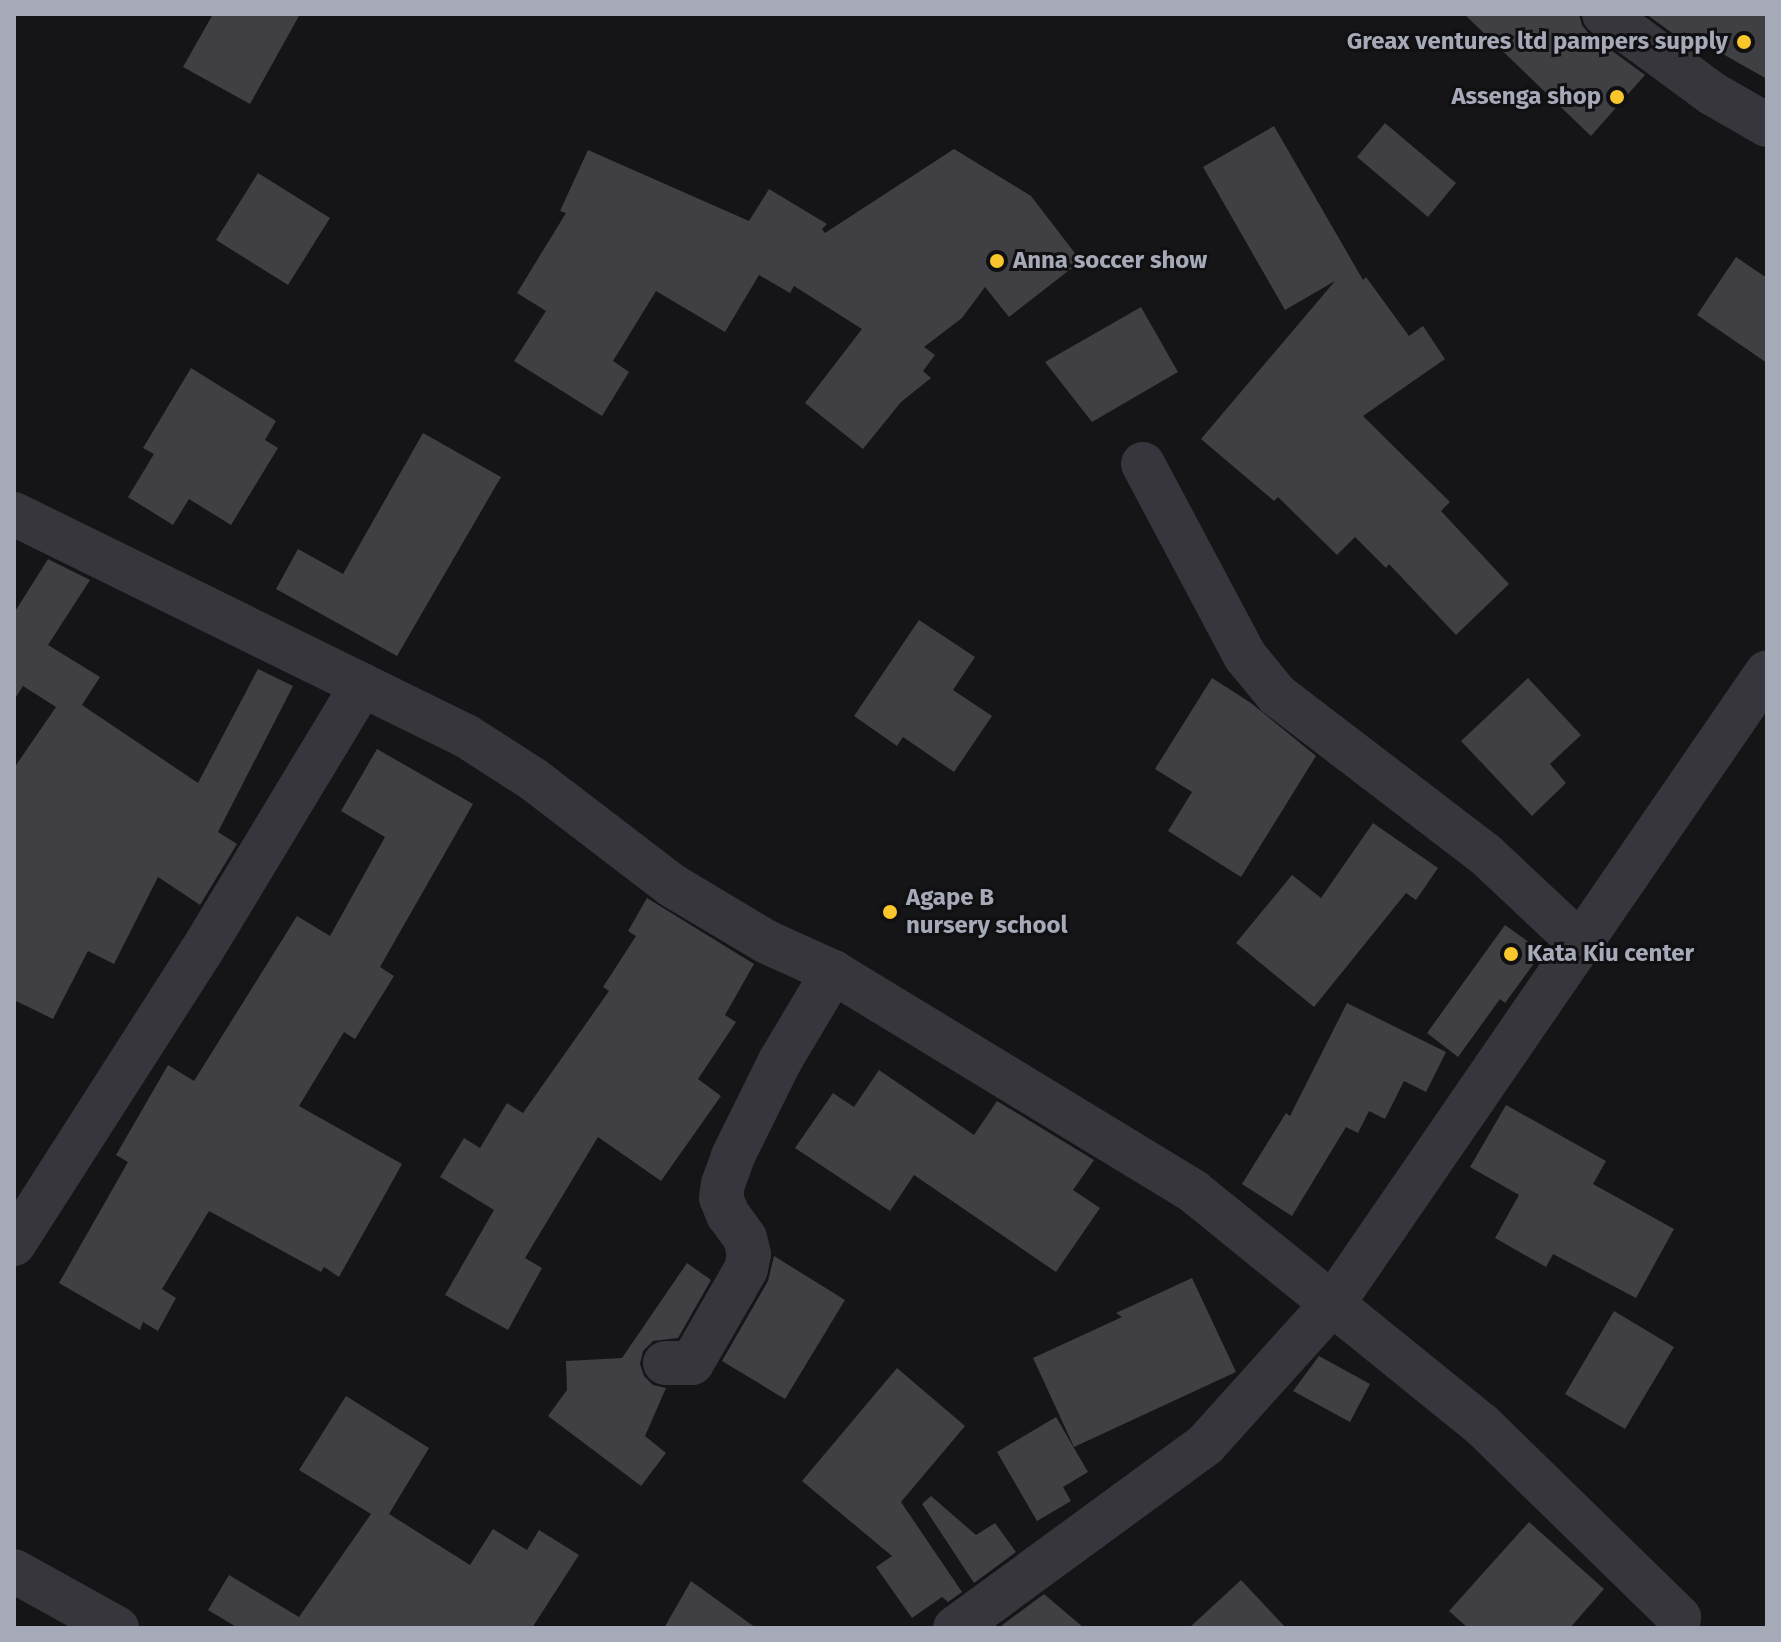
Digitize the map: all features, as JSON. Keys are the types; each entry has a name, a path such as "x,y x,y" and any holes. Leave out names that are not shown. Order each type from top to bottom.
{"street":[{"path":"1604,14 1713,94 1767,125"},
{"path":"1143,464 1245,656 1277,695 1484,853 1581,944"},
{"path":"14,514 466,736 533,779 673,886 767,942 833,972 1193,1191 1481,1424 1679,1617"},
{"path":"14,1244 201,952 362,685"},
{"path":"955,1628 1206,1444 1334,1302 1581,944 1760,702"},
{"path":"665,1363 692,1363 746,1269 749,1254 745,1238 728,1215 721,1198 723,1184 733,1156 780,1061 833,972"},
{"path":"14,1571 117,1628"}],"building":[{"path":"213,14 300,14 250,104 183,67"},
{"path":"1464,14 1579,14 1589,34 1645,75 1591,136"},
{"path":"1646,14 1767,14 1767,79 1684,32 1679,38"},
{"path":"1385,123 1456,183 1428,217 1357,157"},
{"path":"1274,126 1363,280 1366,277 1409,336 1423,326 1445,359 1363,416 1450,502 1441,511 1509,584 1456,635 1389,564 1386,568 1355,537 1337,555 1278,497 1274,501 1201,439 1335,281 1285,310 1203,167"},
{"path":"954,149 1031,196 1081,261 1009,317 985,287 962,318 924,347 935,355 923,371 931,378 901,402 863,449 805,403 862,329 794,286 790,293 759,275 725,332 656,291 613,361 629,372 602,416 514,361 546,311 517,293 566,213 560,211 588,150 749,221 769,189 827,224 822,229 825,233"},
{"path":"258,173 330,218 288,285 216,240"},
{"path":"1736,257 1767,278 1767,363 1697,315"},
{"path":"1141,307 1178,372 1092,422 1045,362"},
{"path":"191,368 276,421 265,440 278,448 231,525 189,499 173,525 128,497 154,454 143,448"},
{"path":"423,433 501,477 397,656 276,589 298,549 343,574"},
{"path":"48,559 90,580 48,645 100,677 82,705 198,783 258,669 293,686 218,832 237,844 200,905 158,877 114,964 88,951 53,1019 14,1000 14,768 56,707 23,686 14,700 14,613"},
{"path":"919,620 975,657 953,690 992,716 954,772 903,737 897,746 854,716"},
{"path":"1212,678 1251,703 1316,756 1241,877 1168,831 1192,792 1155,769"},
{"path":"1528,678 1581,735 1550,764 1566,783 1532,816 1461,741"},
{"path":"377,749 473,804 380,967 394,976 355,1039 344,1032 299,1106 402,1164 339,1277 324,1267 321,1272 209,1211 162,1289 176,1298 158,1331 143,1322 140,1330 59,1283 128,1162 116,1155 168,1065 194,1081 297,916 330,936 385,837 341,811"},
{"path":"1373,823 1438,868 1416,900 1406,893 1314,1007 1236,943 1292,875 1321,898"},
{"path":"647,898 754,964 725,1015 736,1022 698,1079 721,1096 661,1181 598,1137 525,1258 542,1268 508,1330 445,1295 494,1210 440,1177 464,1138 480,1148 507,1103 523,1113 609,991 603,987 636,936 628,931"},
{"path":"1505,925 1537,948 1533,954 1538,958 1505,1003 1500,999 1458,1057 1427,1033"},
{"path":"1347,1003 1446,1052 1426,1092 1404,1081 1385,1119 1369,1111 1358,1133 1346,1127 1292,1216 1242,1184 1286,1113 1290,1116"},
{"path":"879,1070 974,1135 997,1101 1094,1160 1073,1190 1100,1208 1056,1272 914,1175 890,1211 795,1148 833,1093 854,1107"},
{"path":"1506,1105 1606,1161 1593,1184 1674,1229 1636,1298 1553,1254 1546,1267 1495,1238 1519,1195 1470,1167"},
{"path":"774,1256 845,1300 785,1399 722,1361 768,1281"},
{"path":"687,1263 711,1280 678,1338 653,1341 643,1351 640,1364 644,1376 653,1385 666,1388 645,1436 666,1453 641,1486 548,1416 567,1390 566,1361 622,1358"},
{"path":"1192,1278 1236,1372 1074,1447 1033,1358 1122,1317 1116,1313"},
{"path":"1614,1311 1674,1347 1625,1429 1565,1394"},
{"path":"1319,1356 1370,1384 1350,1422 1293,1391"},
{"path":"897,1368 965,1426 901,1502 962,1592 948,1602 942,1597 912,1618 876,1567 892,1556 802,1481"},
{"path":"346,1396 429,1448 389,1514 470,1565 493,1529 527,1550 539,1530 579,1555 532,1628 238,1628 208,1610 229,1575 299,1617 371,1514 299,1470"},
{"path":"1056,1417 1088,1472 1063,1487 1071,1501 1037,1521 997,1452"},
{"path":"931,1496 976,1535 995,1523 1016,1552 974,1583 922,1504"},
{"path":"1529,1522 1604,1589 1570,1628 1468,1628 1449,1611"},
{"path":"1241,1580 1286,1628 1189,1628"},
{"path":"691,1581 756,1628 664,1628"},
{"path":"1044,1594 1084,1628 1004,1628 1002,1625"}],"place":[{"name":"Greax ventures ltd pampers supply","path":"1744,42"},
{"name":"Assenga shop","path":"1617,97"},
{"name":"Anna soccer show","path":"997,261"},
{"name":"Agape B nursery school","path":"890,912"},
{"name":"Kata Kiu center","path":"1511,954"}]}
